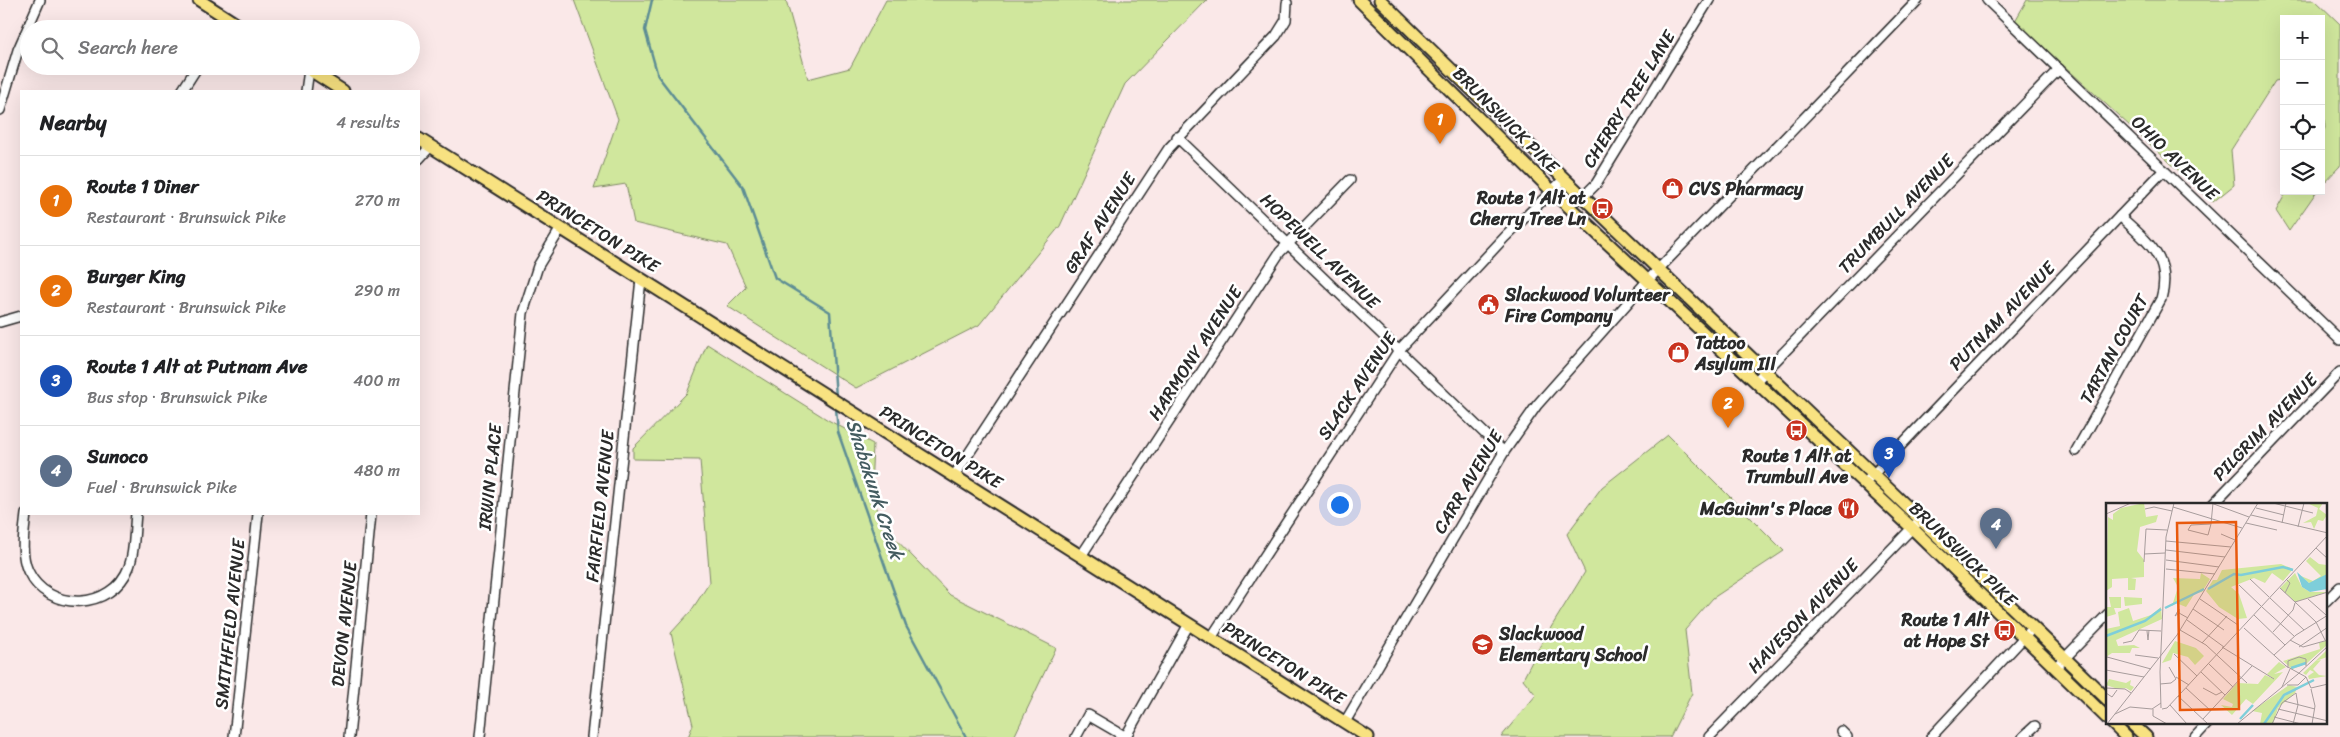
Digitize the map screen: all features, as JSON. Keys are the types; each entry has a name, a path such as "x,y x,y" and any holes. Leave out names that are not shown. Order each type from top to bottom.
{"main road":[{"path":"199,0 231,20"},
{"name":"BRUNSWICK PIKE","path":"1359,0 1552,191 1912,528 2106,717"},
{"name":"BRUNSWICK PIKE","path":"1380,0 1563,180 1874,474 2106,698"},
{"path":"318,75 342,90"},
{"name":"PRINCETON PIKE","path":"420,140 1368,737"},
{"path":"2113,724 2126,737"},
{"path":"2132,724 2146,737"}],"street":[{"path":"31,20 40,0"},
{"name":"CHERRY TREE LANE","path":"1567,204 1583,197 1596,184 1709,0"},
{"name":"CARR AVENUE","path":"1345,722 1504,452 1536,405 1648,280 1660,270 1918,0"},
{"name":"OHIO AVENUE","path":"1987,0 2340,340"},
{"name":"GRAF AVENUE","path":"954,476 1177,137 1276,36 1286,20 1287,3"},
{"path":"0,110 20,45"},
{"name":"TRUMBULL AVENUE","path":"1756,381 1767,372 2059,69"},
{"path":"1444,83 1453,73"},
{"path":"183,90 192,75"},
{"path":"306,75 306,90"},
{"name":"HOPEWELL AVENUE","path":"1177,137 1504,452"},
{"path":"420,158 431,146"},
{"name":"PUTNAM AVENUE","path":"1864,484 2164,170"},
{"name":"HARMONY AVENUE","path":"1082,556 1288,244 1350,180"},
{"name":"SLACK AVENUE","path":"1211,638 1398,350 1500,242 1563,180"},
{"name":"TARTAN COURT","path":"2076,451 2161,299 2164,289 2165,279 2161,259 2154,248 2120,216"},
{"name":"IRWIN PLACE","path":"480,737 524,313 534,276 561,228"},
{"name":"FAIRFIELD AVENUE","path":"592,737 641,279"},
{"path":"0,322 20,316"},
{"name":"PILGRIM AVENUE","path":"2214,503 2340,372"},
{"path":"26,515 23,554 28,570 34,580 41,588 54,597 71,602 82,602 104,596 122,579 132,557 136,515"},
{"name":"SMITHFIELD AVENUE","path":"234,737 258,515"},
{"name":"DEVON AVENUE","path":"349,737 371,515"},
{"name":"HAVESON AVENUE","path":"1709,737 1921,519"},
{"path":"2328,599 2340,587"},
{"path":"2055,668 2106,616"},
{"path":"1076,737 1088,715 1126,737 1189,624"},
{"path":"1931,737 2033,628"},
{"path":"2194,737 2207,724"},
{"path":"2024,737 2034,726"}],"green space":[{"path":"574,0 786,0 808,79 850,68 886,0 1207,0 1125,84 1060,226 979,325 856,388 727,306 746,287 727,245 634,223 626,184 594,189 618,119"},
{"path":"2027,0 2315,0 2340,24 2340,166 2325,182 2325,15 2280,15 2280,80 2275,81 2231,150 2234,185 2213,202 2015,21"},
{"path":"2285,195 2314,195 2289,231 2276,211"},
{"path":"707,344 828,420 873,444 871,490 881,524 950,595 1056,648 1014,737 688,737 693,725 671,633 691,611 710,582 700,460 633,459 633,448 687,393"},
{"path":"1668,435 1784,551 1713,598 1685,630 1692,693 1670,737 1501,737 1536,695 1523,679 1542,642 1585,572 1567,534 1602,487"}],"waterway":[{"name":"Shabakunk Creek","path":"652,0 645,30 658,76 743,187 775,278 830,312 836,397"},
{"name":"Shabakunk Creek","path":"836,408 838,432 906,626 966,737"}],"place":[{"name":"Route 1 Diner","path":"1440,144"},
{"name":"CVS Pharmacy","path":"1673,189"},
{"name":"Route 1 Alt at Cherry Tree Ln","path":"1602,208"},
{"name":"Slackwood Volunteer Fire Company","path":"1489,305"},
{"name":"Tattoo Asylum III","path":"1679,353"},
{"name":"Burger King","path":"1728,428"},
{"name":"Route 1 Alt at Trumbull Ave","path":"1797,431"},
{"name":"Route 1 Alt at Putnam Ave","path":"1889,478"},
{"name":"McGuinn's Place","path":"1848,509"},
{"name":"Sunoco","path":"1996,549"},
{"name":"Route 1 Alt at Hope St","path":"2005,630"},
{"name":"Slackwood Elementary School","path":"1483,644"}]}
